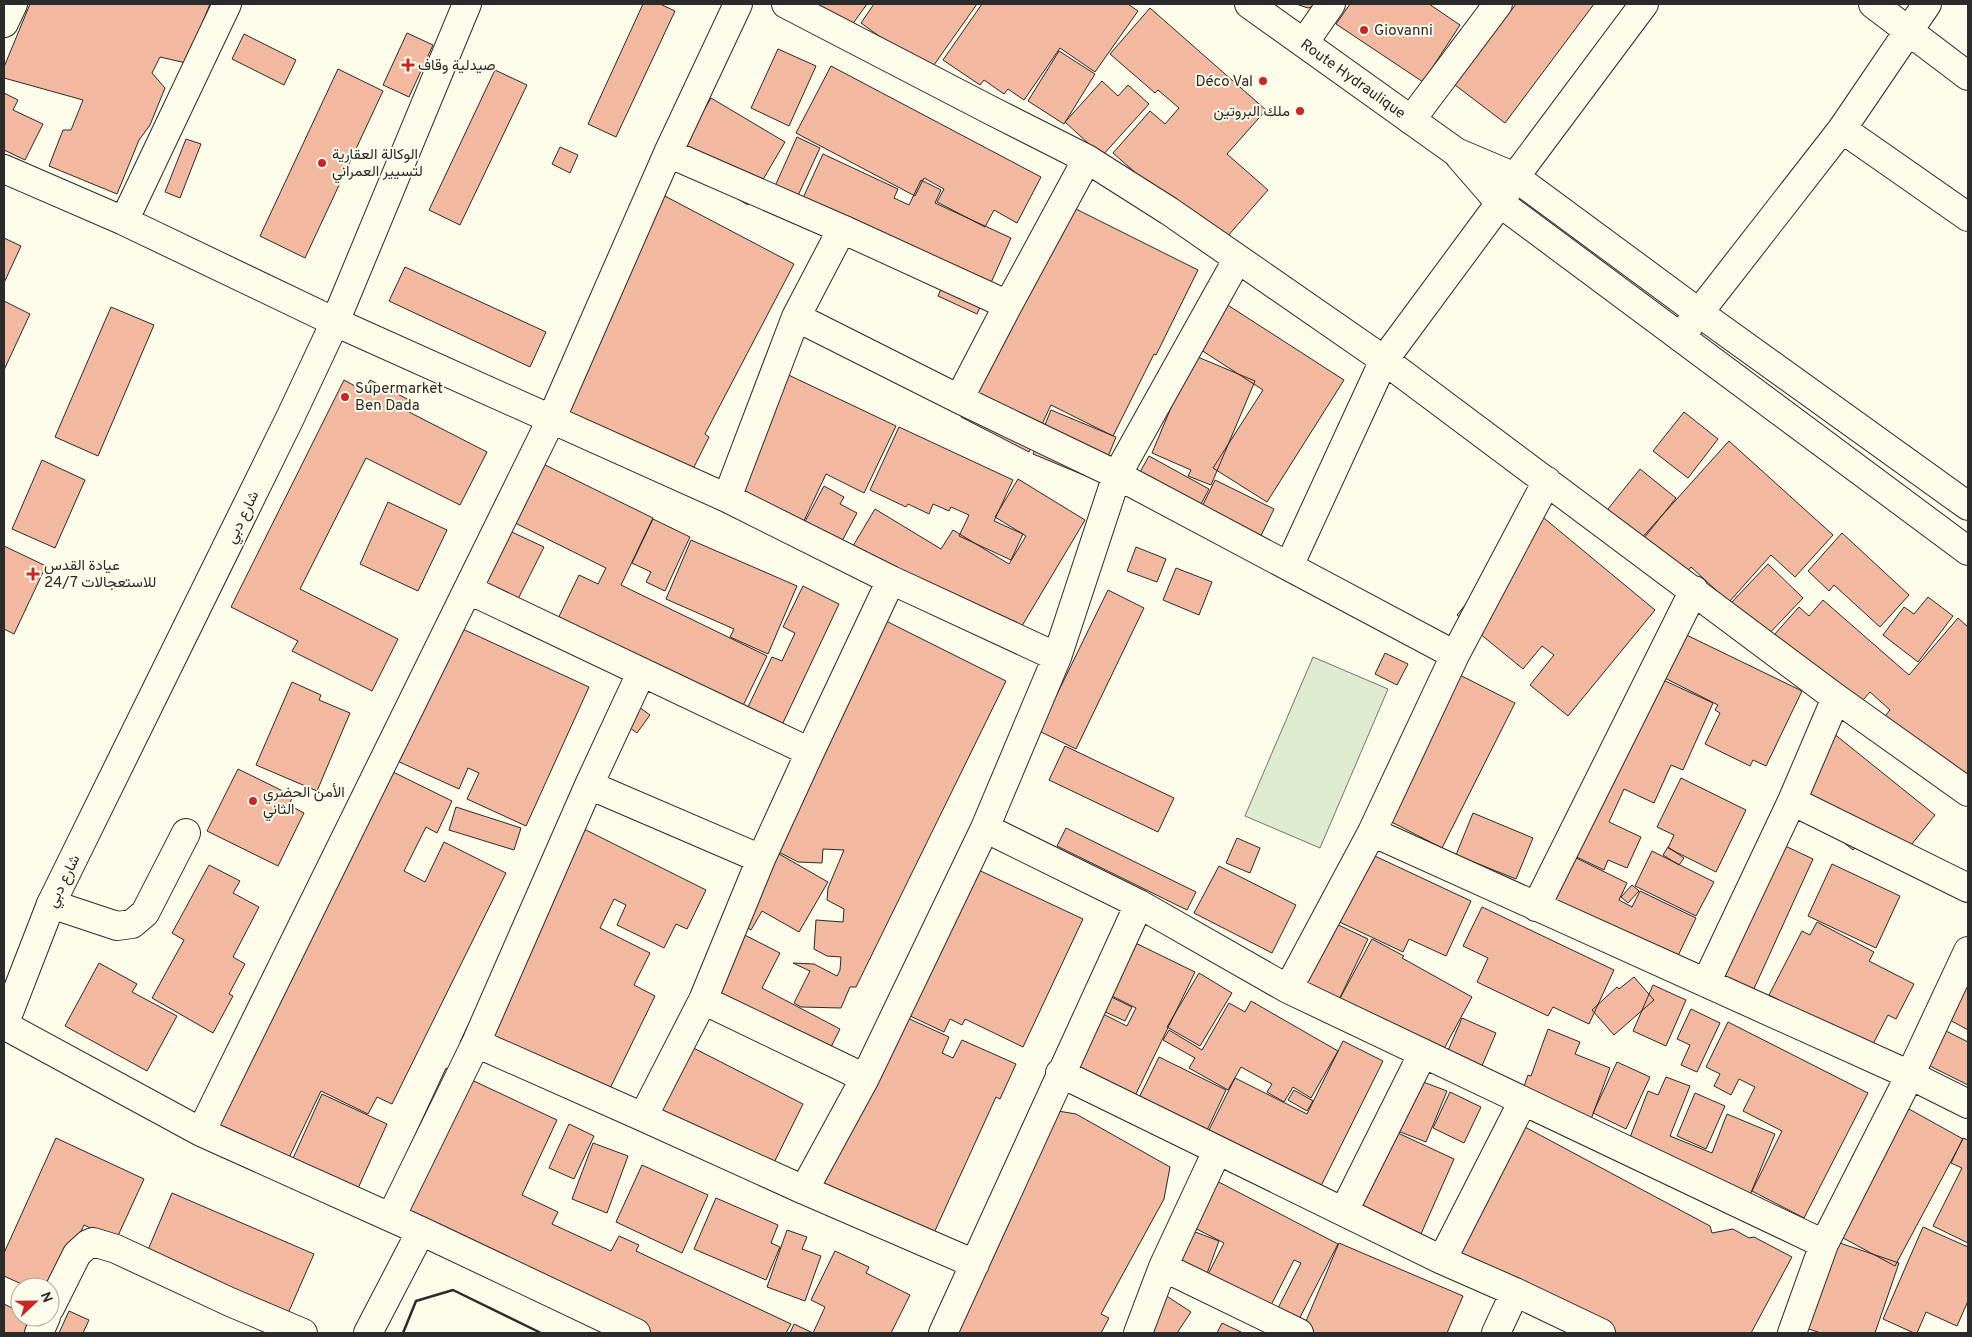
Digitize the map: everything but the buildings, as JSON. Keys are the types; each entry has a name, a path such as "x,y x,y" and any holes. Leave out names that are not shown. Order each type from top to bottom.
{"street":[{"path":"4,23 13,4"},
{"path":"124,221 227,4"},
{"name":"شارع دبي","path":"4,1025 51,904 282,436 335,322 467,4"},
{"path":"201,1132 551,420 668,153 738,4"},
{"path":"786,4 1087,159 1169,211 1384,360 1836,698 1968,792"},
{"name":"Route Hydraulique","path":"1249,4 1456,152"},
{"path":"1304,43 1331,4"},
{"path":"1411,120 1498,4"},
{"path":"1288,566 1384,360 1500,203 1515,178 1644,4"},
{"path":"1873,4 1968,76"},
{"path":"1680,337 1842,129 1927,4"},
{"path":"1842,129 1968,217"},
{"path":"1456,152 1515,178 1968,506"},
{"path":"1456,152 1500,203 1968,551"},
{"path":"668,153 842,229 1008,305"},
{"path":"959,399 1087,159"},
{"path":"4,169 124,221 335,322 728,498 891,580 1057,657"},
{"path":"728,498 796,317 842,229"},
{"path":"804,1190 865,1078 985,828 1057,657 1117,475 1238,260"},
{"path":"796,317 959,399 1117,475 1455,655"},
{"path":"1288,989 1372,832 1455,655 1547,481"},
{"path":"643,1117 703,1000 761,859 891,580"},
{"path":"469,590 810,752"},
{"path":"1536,907 1694,590"},
{"path":"392,1217 476,1043 641,673"},
{"path":"1706,983 1792,801 1836,698"},
{"path":"589,786 761,859"},
{"path":"1792,801 1968,888"},
{"path":"985,828 1139,904 1288,989 1824,1244"},
{"path":"1372,832 1910,1075 1968,1104"},
{"path":"51,904 117,926 132,924 145,913 186,833"},
{"path":"943,1333 1060,1073 1139,904"},
{"path":"1792,1333 1824,1244 1910,1075 1968,951"},
{"path":"703,1000 865,1078"},
{"path":"4,1025 201,1132 392,1217 636,1333"},
{"path":"476,1043 804,1190 975,1264"},
{"path":"1344,1211 1423,1053"},
{"path":"1060,1073 1442,1260 1601,1333"},
{"path":"1442,1260 1523,1101"},
{"path":"1138,1333 1163,1267 1216,1151"},
{"path":"368,1333 421,1231"},
{"path":"60,1288 77,1254 93,1242 116,1249 230,1302 303,1333"},
{"path":"1163,1267 1299,1333"},
{"path":"1496,1333 1515,1292"}],"green space":[{"path":"1313,657 1388,689 1320,848 1245,816"}],"wall":[{"path":"403,1333 416,1301 453,1290 541,1333"}],"place":[{"name":"Giovanni","path":"1364,30"},
{"name":"صيدلية وقاف","path":"408,65"},
{"name":"Déco Val","path":"1263,81"},
{"name":"ملك البروتين","path":"1300,111"},
{"name":"الوكالة العقارية لتسيير العمراني","path":"322,163"},
{"name":"Supermarket Ben Dada","path":"345,397"},
{"name":"عيادة القدس للاستعجالات 24/7","path":"33,574"},
{"name":"الأمن الحضري الثاني","path":"253,801"}]}
